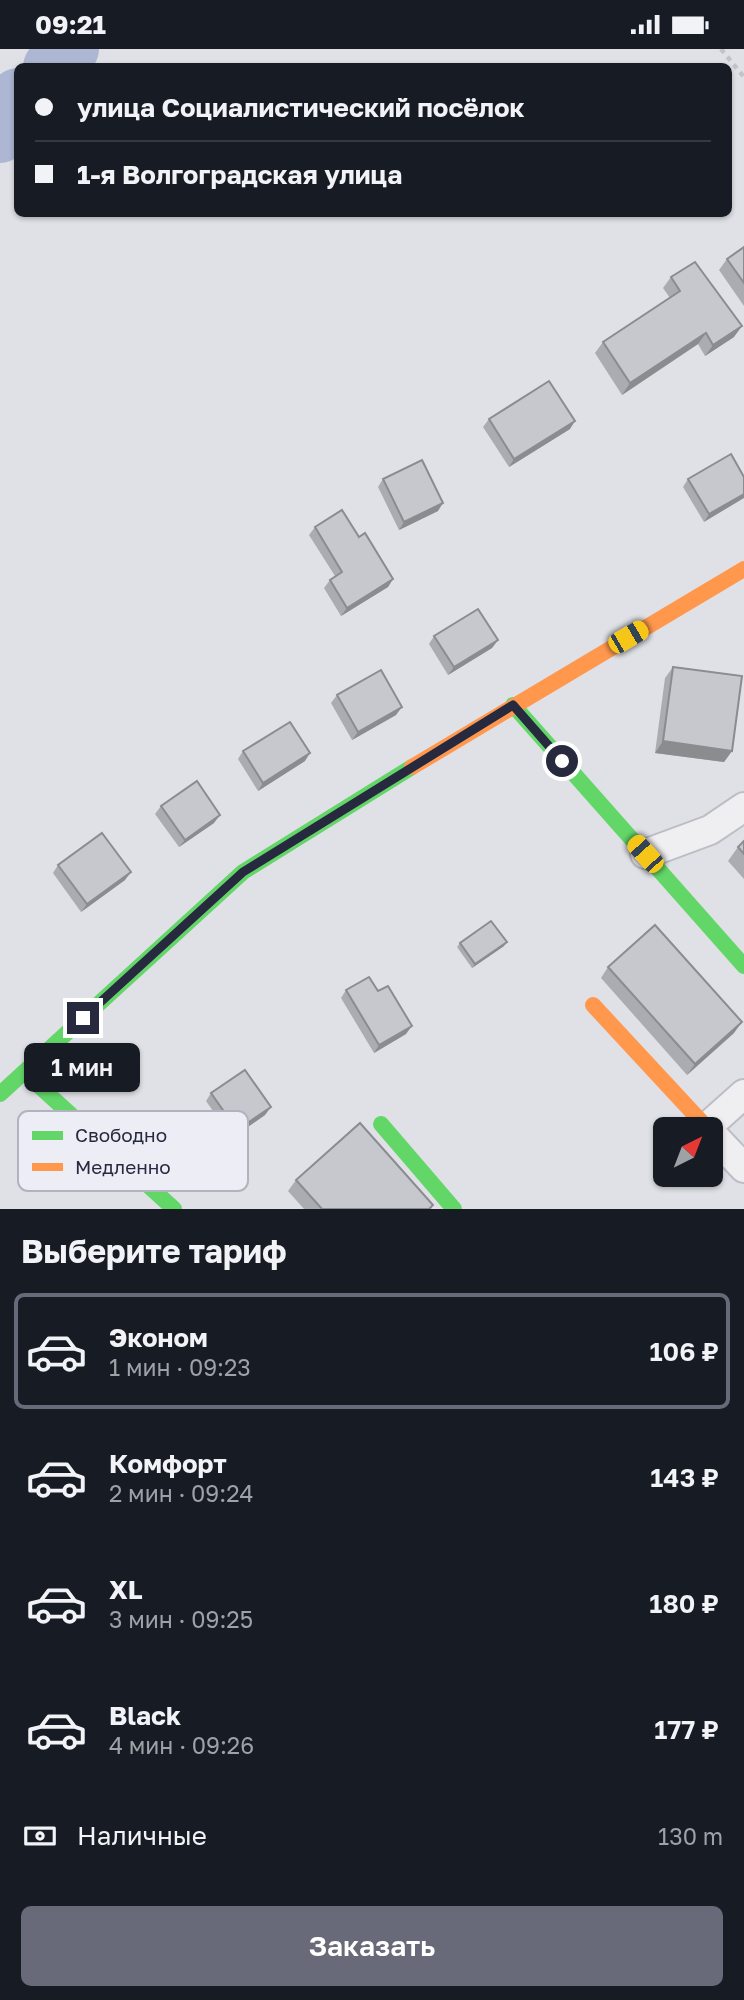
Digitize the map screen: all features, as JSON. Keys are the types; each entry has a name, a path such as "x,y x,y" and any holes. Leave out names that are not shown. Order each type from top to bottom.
{"street":[{"path":"0,1094 243,872 513,705 744,569"},
{"path":"513,705 744,966"},
{"path":"645,854 710,830 744,807"},
{"path":"593,1005 697,1117"},
{"path":"23,1072 66,1111"},
{"path":"720,1117 744,1094"},
{"path":"381,1123 454,1209"},
{"path":"723,1145 744,1168"},
{"path":"154,1191 174,1209"}],"path":[{"path":"721,49 744,77"}],"building":[{"path":"744,247 744,283 727,259"},
{"path":"695,262 742,326 713,345 706,333 630,383 603,342 680,291 671,277"},
{"path":"549,381 575,421 514,459 489,419"},
{"path":"731,454 744,477 744,494 709,514 688,479"},
{"path":"422,460 443,503 404,522 383,479"},
{"path":"342,510 359,537 365,533 393,579 347,608 330,580 342,572 315,527"},
{"path":"478,609 498,640 454,667 434,636"},
{"path":"673,667 742,676 732,751 663,741"},
{"path":"381,670 402,707 358,732 337,695"},
{"path":"290,722 310,753 263,783 243,751"},
{"path":"197,781 220,815 185,840 161,806"},
{"path":"102,833 131,872 87,904 58,865"},
{"path":"744,841 744,854 738,847"},
{"path":"491,921 507,942 475,964 460,943"},
{"path":"655,925 742,1022 695,1064 608,967"},
{"path":"369,977 378,991 388,986 412,1026 379,1045 346,990"},
{"path":"245,1070 271,1107 248,1123 248,1111 224,1111 211,1093"},
{"path":"360,1123 433,1205 429,1209 322,1209 296,1180"}],"waterway":[{"path":"55,63 71,49"},
{"path":"0,135 14,105"}],"traffic: fast":[{"path":"513,705 744,966"},
{"path":"0,1094 243,872 412,767"},
{"path":"24,1072 67,1111"},
{"path":"381,1124 454,1209"},
{"path":"154,1191 174,1209"}],"traffic: slow":[{"path":"412,767 744,569"},
{"path":"593,1005 697,1117"}],"route":[{"path":"83,1018 243,872 513,705 562,761"}]}
